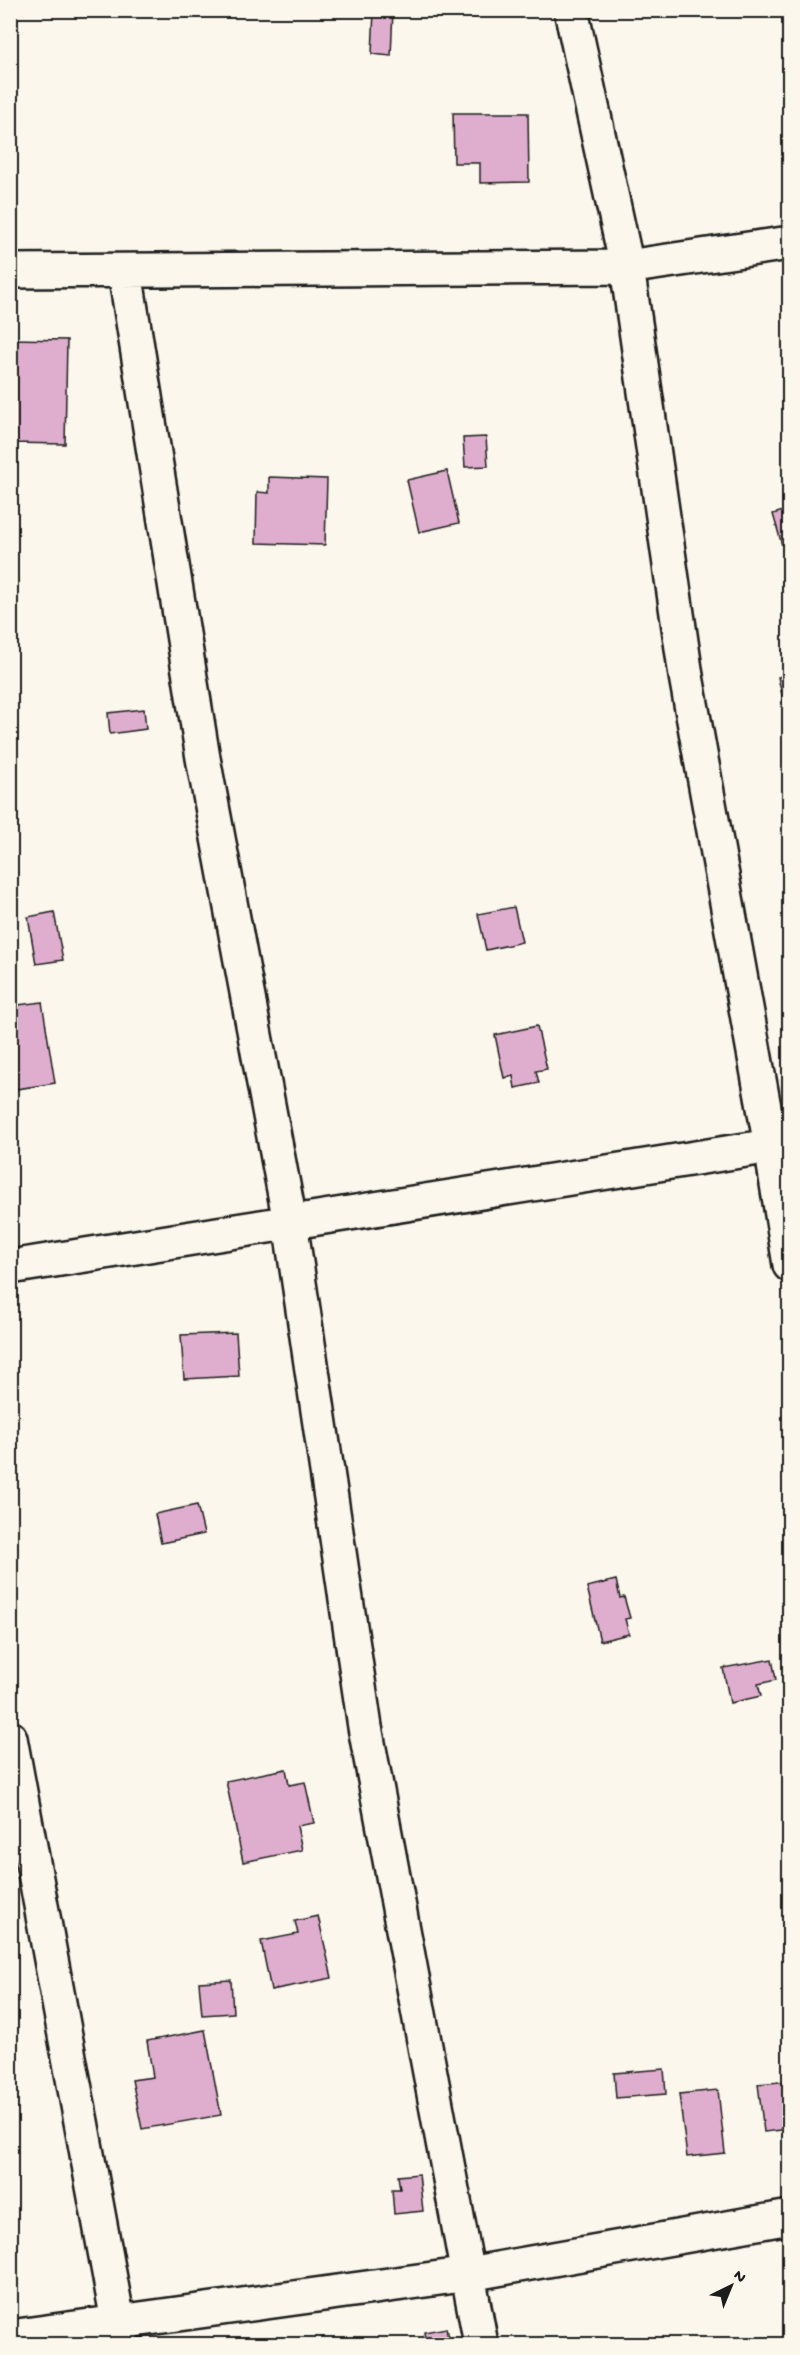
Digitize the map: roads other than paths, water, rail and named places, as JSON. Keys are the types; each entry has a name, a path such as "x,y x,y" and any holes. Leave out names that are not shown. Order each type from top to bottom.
{"street":[{"path":"571,10 627,267 686,676 780,1144 789,1265"},
{"path":"10,271 627,267 789,243"},
{"path":"125,272 203,758 290,1222 365,1727 481,2344"},
{"path":"10,1267 780,1144"},
{"path":"10,1738 121,2333"},
{"path":"10,2337 121,2333 789,2217"}]}
